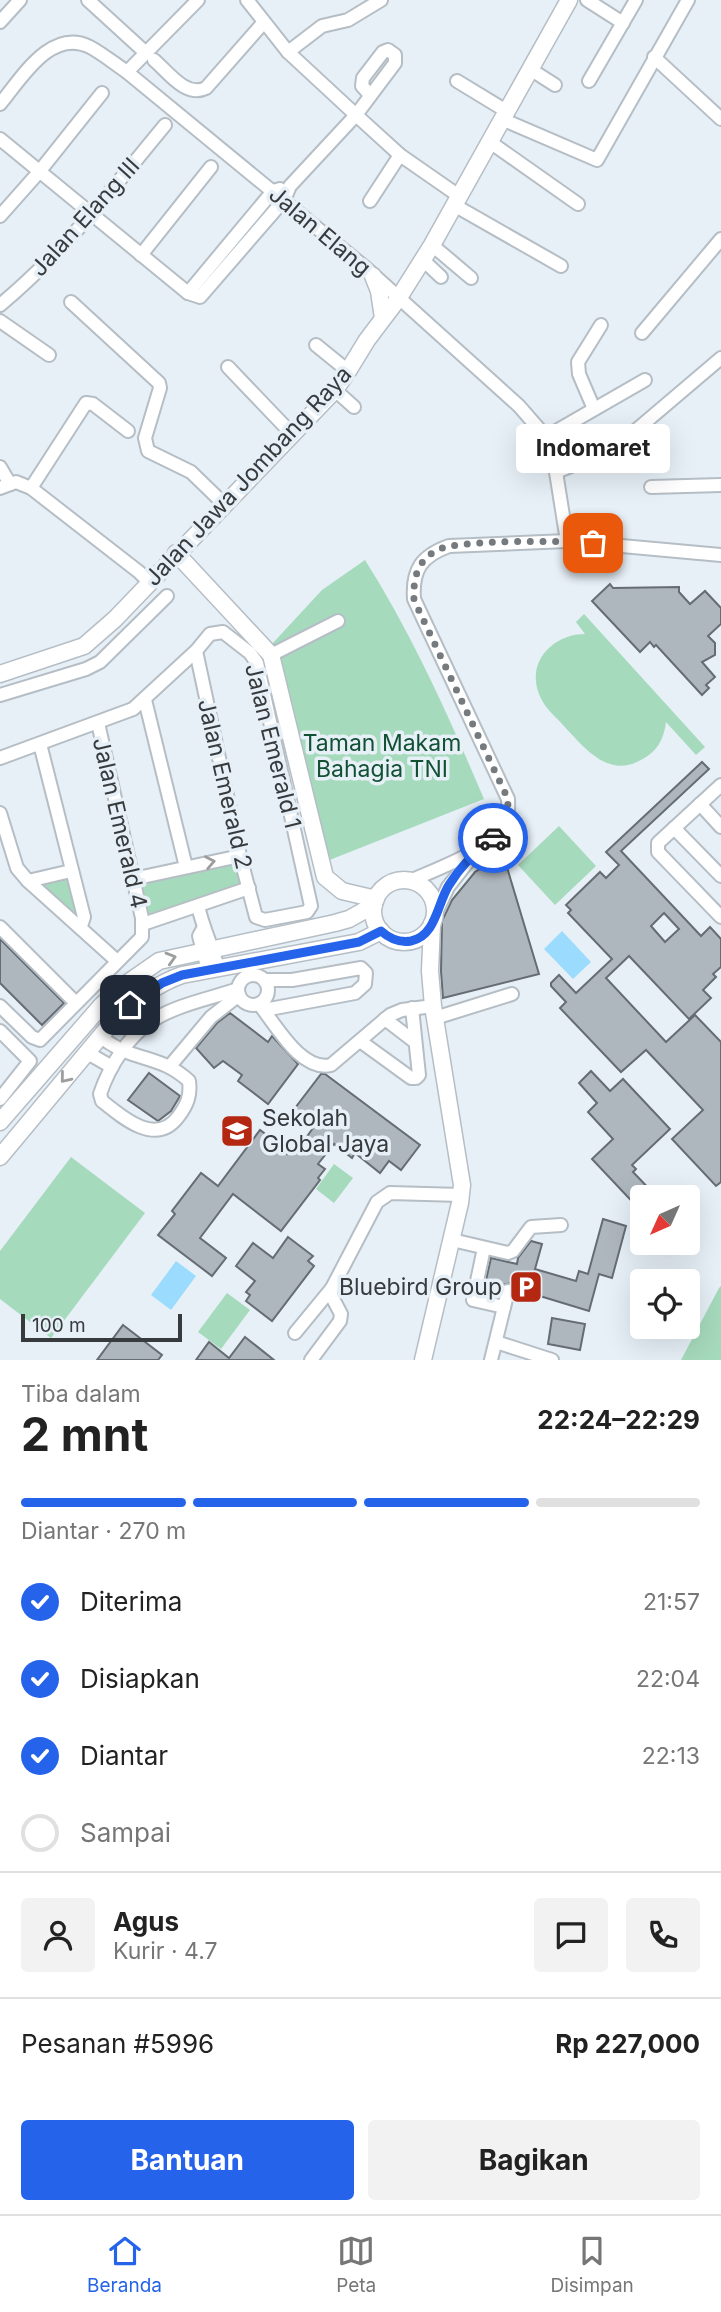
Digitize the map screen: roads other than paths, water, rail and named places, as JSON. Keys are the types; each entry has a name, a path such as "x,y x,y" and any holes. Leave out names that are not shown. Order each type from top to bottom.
{"main road":[{"name":"Jalan Jawa Jombang Raya","path":"0,674 84,646 120,614 335,390 432,245 569,0"},
{"path":"373,276 379,291 383,318"},
{"path":"176,553 271,655 325,877 342,891 375,902"},
{"path":"0,1122 90,1017 122,986 164,959 349,919 375,902 383,888 391,883 410,881 428,891 434,904 430,971 434,1012 461,1177 461,1195 422,1360"},
{"path":"342,891 351,907 349,919"},
{"path":"375,902 376,923 381,931 417,953 430,971"},
{"path":"349,919 357,926 359,942"},
{"path":"401,942 424,935 433,921"},
{"path":"0,1157 99,1037 130,1005 162,983 182,975 359,942 381,931"}],"street":[{"path":"0,22 20,0"},
{"path":"127,72 150,56 198,0"},
{"path":"247,0 288,52 400,155 457,200 561,266"},
{"path":"288,52 322,26 348,20 381,0"},
{"path":"587,0 623,23"},
{"path":"589,82 636,0"},
{"path":"457,81 506,116 597,160 688,0"},
{"path":"97,3 150,56 190,90 201,91 206,88 264,22"},
{"name":"Jalan Elang","path":"0,104 39,57 54,47 68,43 88,46 127,72 284,200 519,406 546,437 556,471 567,541"},
{"path":"654,57 721,119"},
{"path":"530,69 555,85"},
{"path":"0,216 40,172 102,93"},
{"path":"0,139 188,293 197,297 203,295 284,200 290,186 356,115 370,94"},
{"name":"Jalan Elang III","path":"0,305 92,214 165,125"},
{"path":"490,142 578,204"},
{"path":"370,201 400,155"},
{"path":"141,255 211,167"},
{"path":"188,293 273,191 290,186"},
{"path":"642,333 721,239"},
{"path":"432,245 471,278"},
{"path":"423,260 441,276"},
{"path":"71,302 159,383 160,388 145,438 148,451 191,472 225,505"},
{"path":"0,321 49,355"},
{"path":"594,409 579,374 578,362 601,325"},
{"path":"316,345 348,372"},
{"path":"556,471 596,456 628,437 721,358"},
{"path":"228,367 292,434"},
{"path":"546,437 645,380"},
{"path":"335,390 354,407"},
{"path":"31,488 86,403 93,404 128,431"},
{"path":"0,467 5,486 22,483 31,488 149,582"},
{"path":"651,487 721,485"},
{"path":"410,881 492,839 508,815 508,799 414,600 415,573 430,555 449,546 567,541 721,555"},
{"path":"0,695 86,669 100,662 167,596"},
{"path":"120,614 140,624"},
{"path":"120,614 130,634"},
{"path":"271,655 338,621"},
{"name":"Jalan Emerald 1","path":"0,758 133,709 196,651 210,634 223,632 250,653 257,663 311,906 307,912 301,914 265,920 256,917"},
{"name":"Jalan Emerald 2","path":"196,651 240,856 256,917"},
{"path":"145,700 186,867"},
{"name":"Jalan Emerald 4","path":"0,1006 32,1037 38,1040 43,1038 142,937 142,924 97,723"},
{"path":"40,744 84,917 78,925"},
{"path":"721,785 658,843 658,852 721,917"},
{"path":"700,804 721,827"},
{"path":"0,813 17,867 28,881 117,961"},
{"path":"674,828 721,876"},
{"path":"433,921 448,887 481,846"},
{"path":"132,879 240,856"},
{"path":"28,881 71,871"},
{"path":"142,924 249,888"},
{"path":"198,906 203,929 199,936 208,949 213,969"},
{"path":"0,927 76,1003"},
{"path":"287,955 292,980"},
{"path":"170,1066 211,1017 238,992 241,980 248,975 258,975 265,980 292,980 361,968 366,973 365,984 355,993 261,1007 247,1004 238,992"},
{"path":"261,1007 268,989 265,980"},
{"path":"99,1037 123,1051 170,1066 189,1081 191,1094 186,1107 172,1125 159,1132 146,1130 102,1101 100,1094 112,1067 123,1051 154,1019 238,992"},
{"path":"261,1007 300,1056 313,1065 322,1067 331,1065 385,1019 402,1010 412,1008 434,1012 512,994"},
{"path":"360,1041 411,1078 416,1078 419,1075 412,1008"},
{"path":"385,1019 415,1042"},
{"path":"0,1031 30,1061 0,1099"},
{"path":"86,1052 112,1067"},
{"path":"295,1333 332,1288 377,1202 384,1196 390,1193 461,1195"},
{"path":"452,1240 508,1252 513,1251 531,1227 561,1225"},
{"path":"484,1248 473,1300 504,1307"},
{"path":"311,1360 340,1321 341,1314 331,1295 332,1288"},
{"path":"491,1360 508,1291"},
{"path":"496,1342 552,1360"}],"water":[{"path":"562,931 591,962 573,979 544,949"},
{"path":"176,1261 196,1276 171,1310 151,1295"}],"place":[{"name":"Indomaret","path":"593,543"},
{"name":"Sekolah Global Jaya","path":"237,1131"},
{"name":"Bluebird Group","path":"526,1287"}],"park label":[{"name":"Taman Makam Bahagia TNI","path":"382,756"}]}
